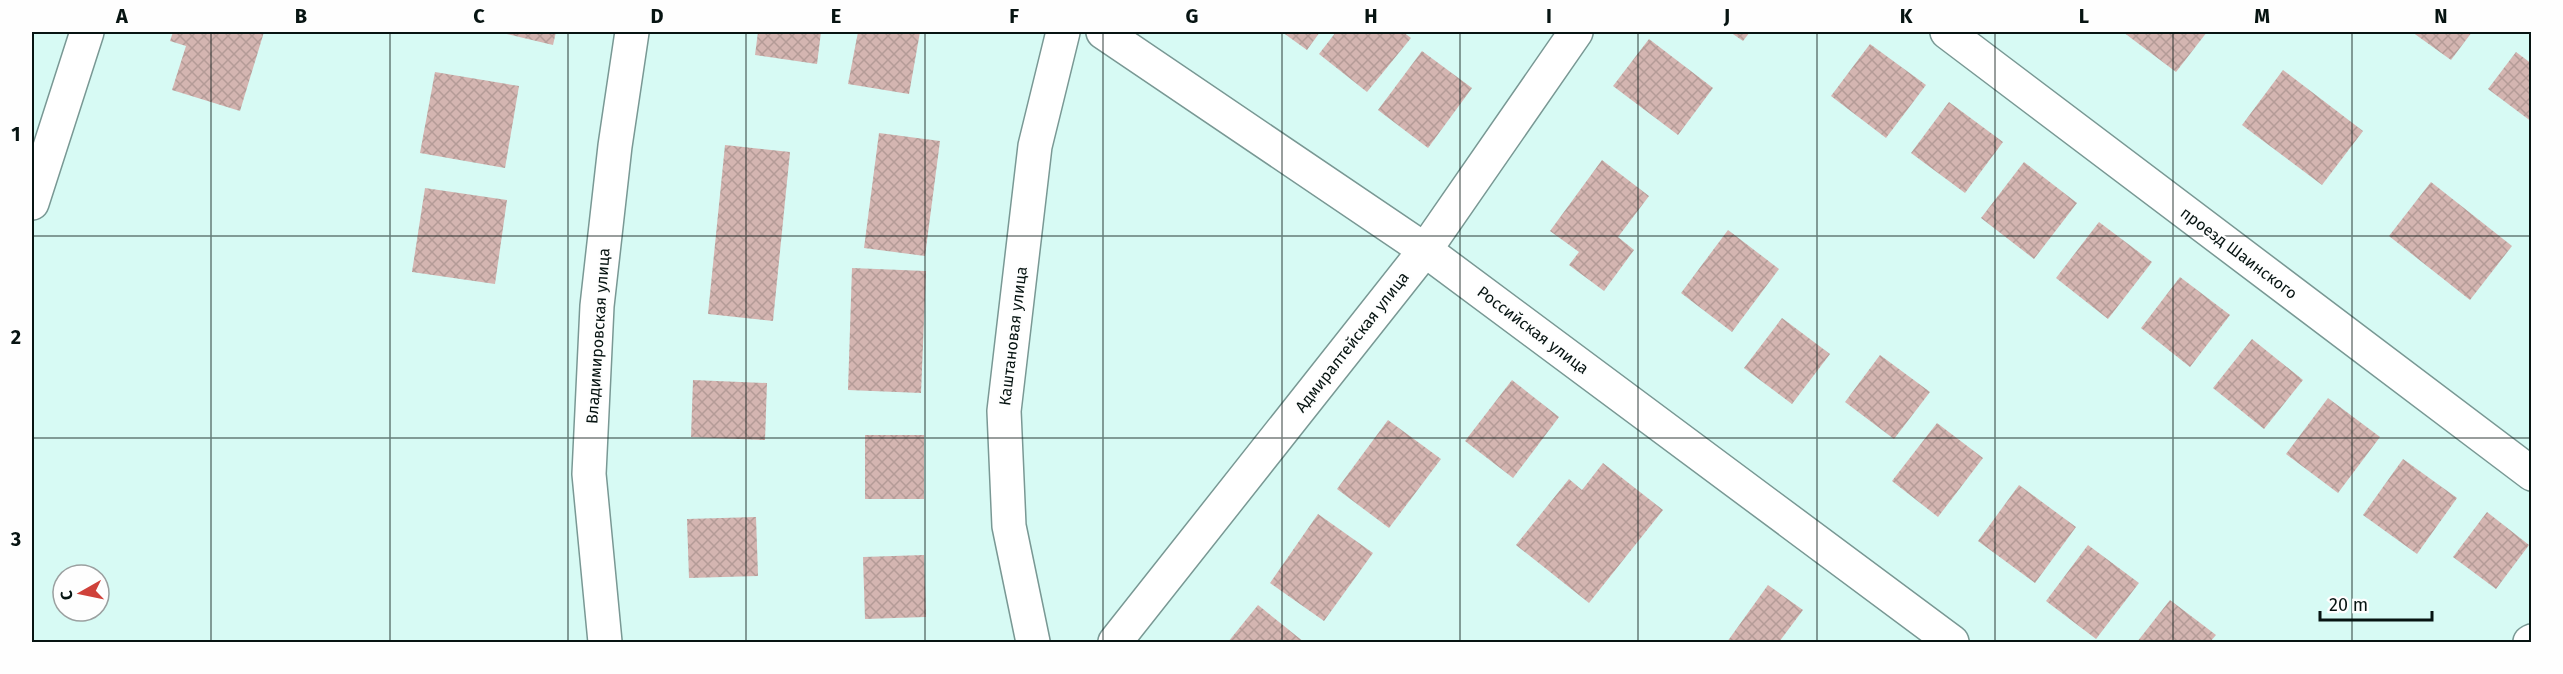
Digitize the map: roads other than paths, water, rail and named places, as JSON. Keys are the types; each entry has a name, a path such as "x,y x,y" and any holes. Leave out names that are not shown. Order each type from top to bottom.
{"street":[{"path":"32,202 87,32"},
{"name":"Владимировская улица","path":"605,642 589,474 597,306 615,146 632,32"},
{"name":"Каштановая улица","path":"1033,642 1009,526 1004,411 1035,146 1063,32"},
{"name":"Российская улица","path":"1103,32 1425,250 1952,642"},
{"name":"Адмиралтейская улица","path":"1115,642 1425,250 1576,32"},
{"name":"проезд Шаинского","path":"1947,32 2532,474"}]}
